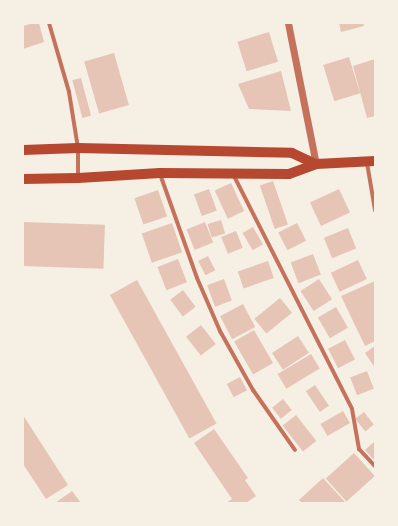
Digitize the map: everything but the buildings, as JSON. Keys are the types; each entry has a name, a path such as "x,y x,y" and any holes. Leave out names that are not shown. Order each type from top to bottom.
{"main road":[{"path":"23,150 78,148 292,153 316,164"},
{"path":"23,179 78,178 160,173 289,174 316,164 371,162"}],"street":[{"path":"50,23 69,92 78,148 78,178"},
{"path":"288,23 316,164"},
{"path":"371,162 375,210"},
{"path":"160,173 197,278 220,331 253,390 295,450"},
{"path":"233,173 352,409 359,449 375,466"}]}
